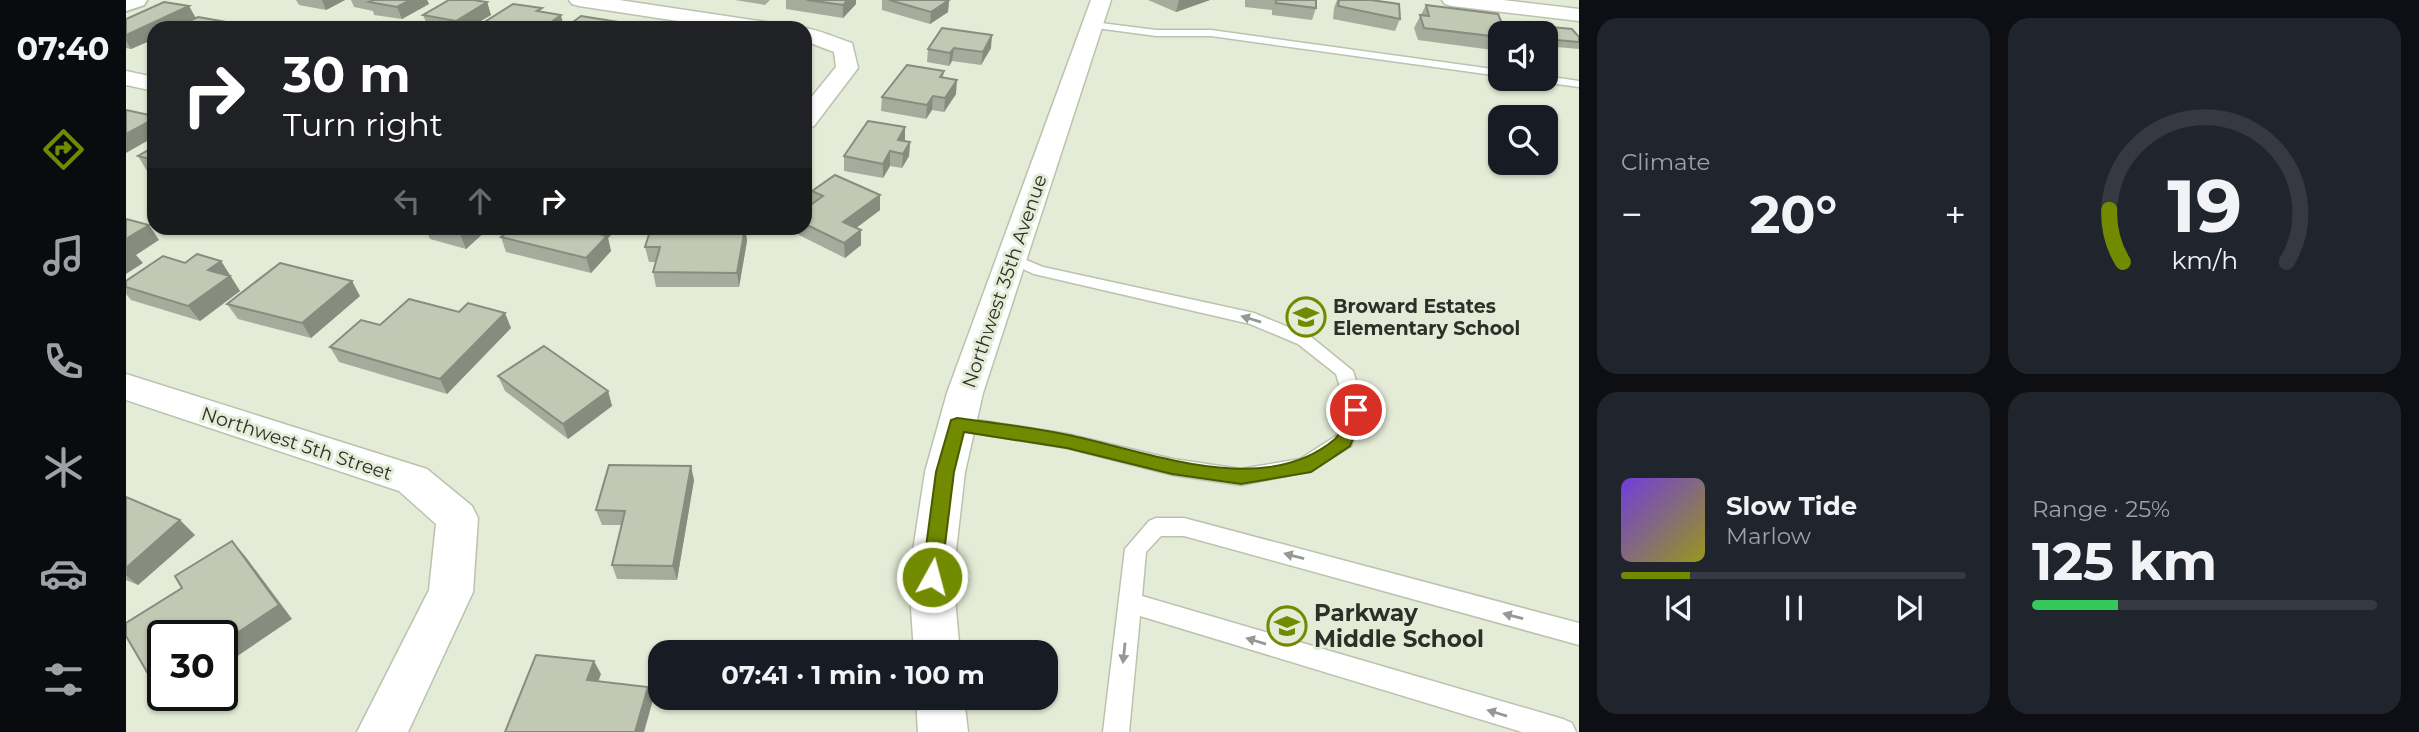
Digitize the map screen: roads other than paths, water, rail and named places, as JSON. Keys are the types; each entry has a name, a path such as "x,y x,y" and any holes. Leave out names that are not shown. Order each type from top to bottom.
{"street":[{"path":"126,4 136,0"},
{"path":"579,0 718,21"},
{"path":"1452,0 1579,15"},
{"name":"Northwest 35th Avenue","path":"936,640 932,577 945,472 957,424 965,393 1097,12"},
{"path":"812,37 844,48 847,68 812,112"},
{"path":"126,78 147,82"},
{"name":"Northwest 5th Street","path":"126,387 413,480 457,518 451,593 382,732"},
{"path":"941,710 943,732"}],"lane":[{"path":"1097,12 1156,33 1211,33 1488,71"},
{"path":"1558,81 1579,84"},
{"path":"1558,84 1579,94"},
{"path":"957,424 1067,441 1172,467 1241,477 1304,467 1344,441 1356,410 1344,371 1304,340 1254,319 1039,271 1012,259"},
{"path":"1116,732 1136,549 1156,527 1184,527 1579,634"},
{"path":"1130,603 1563,732"}],"place":[{"name":"Broward Estates Elementary School","path":"1306,317"},
{"name":"Parkway Middle School","path":"1287,626"}]}
